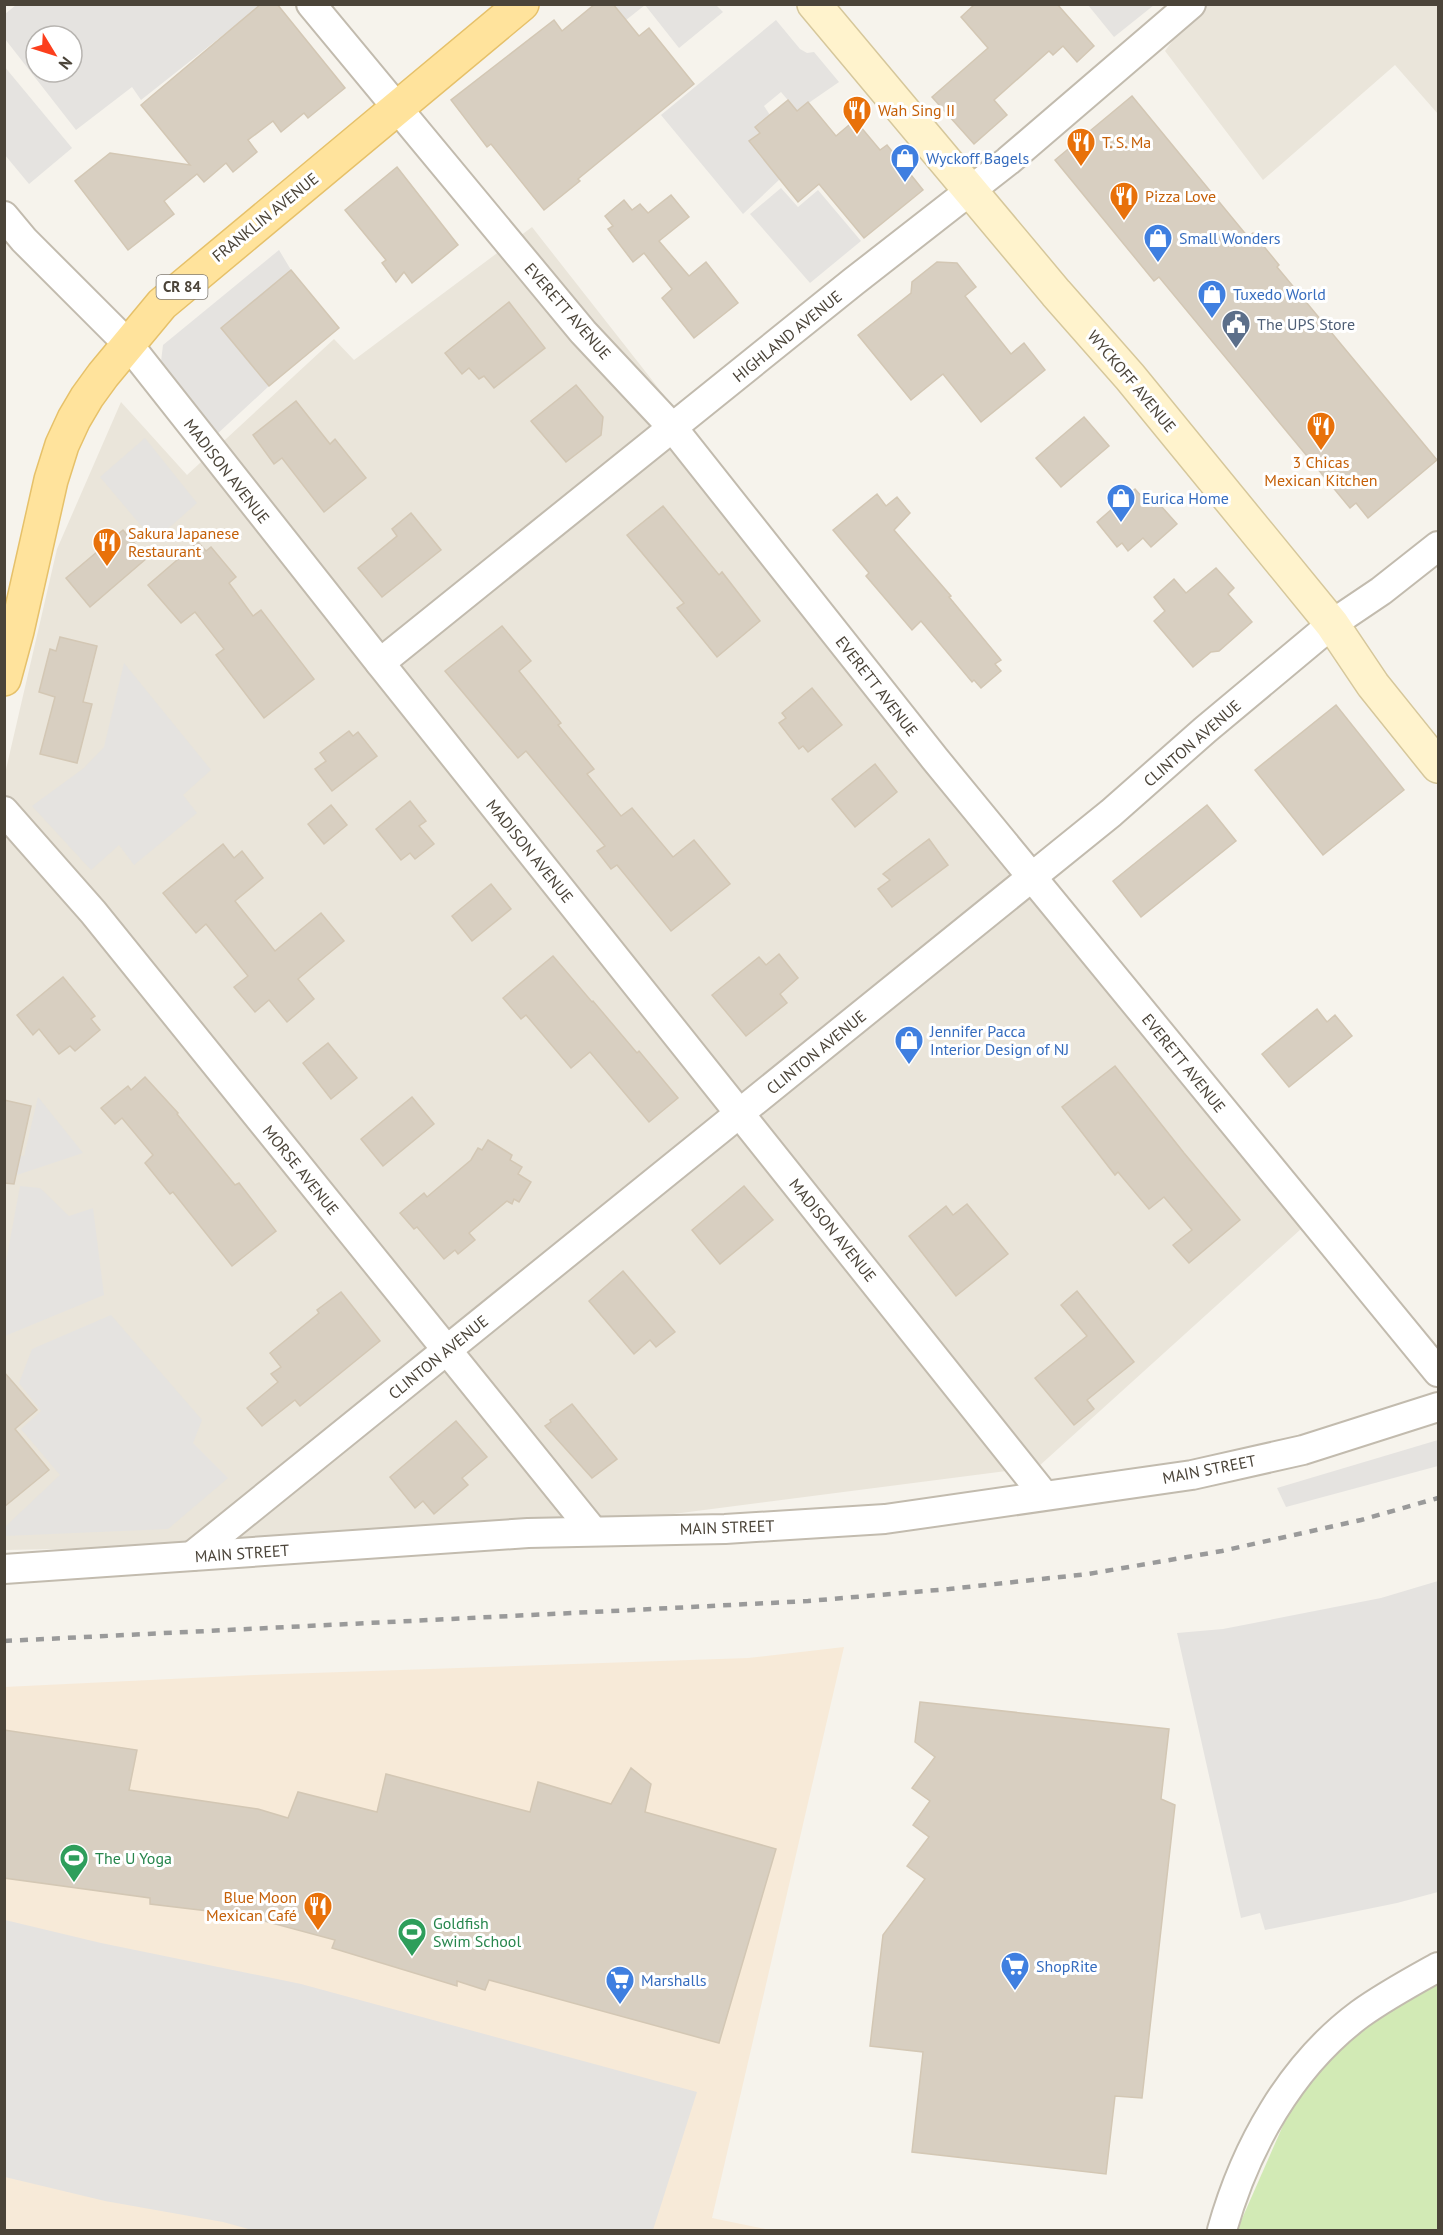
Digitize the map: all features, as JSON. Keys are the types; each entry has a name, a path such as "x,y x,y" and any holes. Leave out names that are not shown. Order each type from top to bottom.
{"main road":[{"name":"FRANKLIN AVENUE","path":"4,679 17,632 51,480 62,445 87,397 162,304 522,4"},
{"name":"WYCKOFF AVENUE","path":"814,4 1056,293 1130,377 1332,624 1373,685 1438,766"}],"street":[{"name":"EVERETT AVENUE","path":"310,4 583,332 672,427 935,759 1438,1372"},
{"name":"HIGHLAND AVENUE","path":"380,663 853,282 971,190 1085,97 1191,4"},
{"name":"MADISON AVENUE","path":"4,216 24,240 128,344 1044,1495"},
{"name":"CLINTON AVENUE","path":"192,1556 1112,813 1205,730 1332,624 1381,591 1438,546"},
{"name":"MORSE AVENUE","path":"4,811 93,912 593,1532"},
{"name":"MAIN STREET","path":"4,1569 528,1533 725,1529 885,1519 1192,1475 1303,1450 1438,1407"},
{"path":"1222,2230 1245,2163 1265,2123 1294,2080 1329,2041 1359,2015 1397,1989 1438,1967"}],"shaded area":[{"path":"16,5 261,5 141,100 132,87 76,130 40,84 84,84 84,24 24,24 24,63 5,39 5,14"},
{"path":"614,5 645,5 626,20"},
{"path":"645,5 716,5 723,12 679,48"},
{"path":"1088,5 1154,5 1114,37"},
{"path":"1199,5 1438,5 1438,114 1395,65 1263,180 1165,51"},
{"path":"776,20 800,49 807,53 814,52 839,82 797,111 781,92 764,106 770,115 760,133 780,179 743,214 661,115"},
{"path":"4,66 72,148 29,184 5,155"},
{"path":"781,188 798,207 818,190 861,241 810,283 750,214"},
{"path":"532,227 1311,1220 1038,1467 464,1541 5,1550 4,778 57,549 121,402 187,475 334,339 354,360"},
{"path":"279,250 291,270 221,328 269,386 215,436 160,370 163,345"},
{"path":"145,438 197,503 154,541 100,477"},
{"path":"124,663 211,770 183,795 197,813 134,865 119,845 91,870 32,806 84,768 104,747"},
{"path":"38,1097 83,1153 5,1179 5,1153 24,1156"},
{"path":"20,1186 40,1188 69,1216 93,1208 104,1295 5,1336 5,1267"},
{"path":"111,1315 202,1420 193,1443 228,1478 168,1529 5,1536 5,1527 60,1475 21,1429 41,1411 19,1383 32,1349"},
{"path":"1438,1440 1438,1466 1286,1507 1277,1488"},
{"path":"1438,1581 1438,1892 1397,1903 1265,1930 1260,1913 1241,1918 1177,1633 1223,1629 1381,1598"},
{"path":"844,1647 712,2218 770,2230 5,2230 4,1687 254,1675 748,1658"},
{"path":"5,1920 101,1943 301,1984 697,2092 653,2230 252,2230 223,2222 105,2201 5,2177"}],"green space":[{"path":"1438,1970 1438,2230 1237,2230 1310,2064"}],"building":[{"path":"261,4 277,4 345,88 308,118 304,113 281,132 273,121 248,140 257,152 233,172 226,163 204,182 197,174 164,201 174,214 128,250 75,181 110,153 190,165 141,105"},
{"path":"595,4 613,4 639,36 649,28 694,84 578,179 580,181 544,210 491,144 487,147 451,100 554,20 562,31"},
{"path":"975,4 1057,4 1094,46 1077,62 1063,46 1053,55 1049,51 994,100 1007,115 974,144 932,97 988,48 961,17"},
{"path":"1132,96 1248,237 1253,233 1279,265 1277,267 1437,460 1368,518 1356,503 1350,508 1159,277 1154,281 1055,160"},
{"path":"788,100 797,111 808,102 836,136 855,120 880,150 887,145 923,190 864,238 819,184 798,202 749,141 760,133 755,127"},
{"path":"397,167 458,245 412,283 404,272 396,282 382,263 386,260 345,210"},
{"path":"671,195 689,217 659,241 689,276 706,262 738,303 694,338 662,298 672,289 644,253 633,262 608,229 613,226 605,216 624,200 632,210 640,204 648,213"},
{"path":"937,262 957,263 976,287 965,296 1011,354 1024,343 1045,370 981,422 943,374 911,400 858,335 911,293 912,282"},
{"path":"291,270 339,328 269,386 221,328"},
{"path":"509,302 545,348 494,388 484,376 479,379 469,368 462,374 445,353"},
{"path":"576,385 603,417 601,435 566,462 531,421"},
{"path":"296,401 330,444 335,439 366,478 324,512 282,458 274,464 253,435"},
{"path":"1084,417 1109,446 1061,487 1036,458"},
{"path":"1135,489 1147,503 1153,497 1177,524 1151,547 1143,538 1128,551 1122,543 1117,547 1097,522"},
{"path":"877,494 886,506 897,497 910,513 894,530 951,596 949,597 1001,660 995,664 1001,671 981,688 974,680 972,682 921,621 912,630 866,576 869,573 833,530"},
{"path":"663,506 719,575 722,572 760,621 717,657 677,608 684,603 627,535"},
{"path":"411,513 441,550 382,597 358,568 397,536 392,529"},
{"name":"Sakura Japanese Restaurant","path":"123,530 147,558 90,607 66,578"},
{"path":"198,542 206,551 211,547 236,577 229,583 253,616 261,610 314,679 264,718 216,655 224,649 195,612 181,623 148,585"},
{"path":"1216,568 1234,588 1228,594 1252,622 1219,651 1211,652 1193,667 1154,621 1165,611 1154,597 1174,579 1186,593"},
{"path":"502,626 531,661 519,671 561,723 558,725 594,769 587,774 621,816 632,808 673,857 694,840 730,884 671,931 617,865 611,869 597,851 605,846 526,751 518,758 445,671"},
{"path":"60,637 97,646 83,702 92,704 77,763 40,754 55,697 39,692 50,649 56,651"},
{"path":"812,688 842,725 808,752 803,746 799,749 779,723 786,718 782,713"},
{"path":"1336,705 1404,790 1323,855 1255,770"},
{"path":"349,731 353,736 358,732 377,756 332,791 315,769 326,761 320,753"},
{"path":"875,764 897,792 855,827 832,799"},
{"path":"410,801 426,821 419,826 434,844 415,859 410,853 401,860 376,829"},
{"path":"331,805 347,825 324,844 308,824"},
{"path":"1207,805 1236,841 1141,917 1113,881"},
{"path":"929,839 948,865 892,907 878,889 890,880 883,874"},
{"path":"223,844 234,858 242,851 263,878 235,901 275,951 321,913 344,941 298,979 314,999 287,1022 269,1000 255,1012 234,987 248,976 206,924 196,933 163,893"},
{"path":"491,884 511,909 472,941 452,916"},
{"path":"779,954 798,978 780,994 787,1003 746,1036 712,995 759,957 766,965"},
{"path":"553,956 678,1098 649,1122 590,1052 571,1068 526,1015 521,1019 503,998"},
{"path":"63,977 95,1016 91,1019 100,1030 75,1051 70,1046 59,1054 39,1029 33,1035 17,1015"},
{"path":"1317,1009 1327,1022 1335,1015 1352,1036 1289,1087 1262,1054"},
{"path":"328,1043 357,1078 331,1099 303,1063"},
{"path":"1115,1066 1240,1220 1189,1263 1173,1245 1192,1230 1164,1197 1149,1209 1118,1172 1115,1175 1062,1107"},
{"path":"145,1077 178,1113 235,1185 239,1183 276,1231 232,1266 173,1192 170,1194 145,1163 153,1155 122,1118 115,1124 101,1108 128,1086 131,1090"},
{"path":"412,1097 434,1124 383,1166 361,1139"},
{"path":"4,1100 31,1106 14,1184 4,1183"},
{"path":"488,1140 512,1155 510,1160 522,1167 518,1174 531,1182 519,1202 514,1199 512,1204 507,1201 469,1233 475,1240 458,1254 455,1250 444,1259 417,1227 414,1229 400,1213 424,1193 427,1197 471,1160 478,1148 482,1150"},
{"path":"744,1186 773,1220 720,1264 692,1230"},
{"path":"967,1204 1008,1254 956,1296 909,1236 946,1206 953,1215"},
{"path":"623,1271 675,1332 656,1347 650,1340 634,1354 589,1301"},
{"path":"1077,1291 1134,1362 1087,1400 1094,1409 1074,1425 1035,1378 1087,1336 1061,1305"},
{"path":"341,1292 380,1341 300,1406 295,1400 262,1426 247,1408 278,1382 271,1374 281,1367 270,1353 319,1313 317,1310"},
{"path":"4,1372 37,1410 15,1429 49,1470 4,1507"},
{"path":"572,1404 617,1459 592,1478 545,1426"},
{"path":"456,1421 487,1457 462,1478 468,1485 434,1514 423,1501 415,1508 390,1477"},
{"name":"ShopRite","path":"920,1702 1169,1729 1161,1799 1175,1805 1142,2098 1115,2096 1106,2174 912,2152 923,2052 870,2046 883,1935 925,1879 907,1866 929,1837 913,1825 930,1801 912,1788 935,1757 915,1742"},
{"path":"4,1730 137,1750 129,1790 258,1809 288,1818 298,1792 377,1812 386,1774 530,1812 538,1782 611,1804 631,1768 651,1784 645,1812 776,1849 719,2043 489,1980 485,1990 457,1981 457,1986 332,1948 335,1940 242,1915 150,1904 150,1898 4,1878"}],"railway":[{"path":"4,1641 808,1601 949,1589 1088,1574 1222,1551 1361,1520 1438,1498"}],"place":[{"name":"Wah Sing II","path":"857,136"},
{"name":"T. S. Ma","path":"1081,168"},
{"name":"Wyckoff Bagels","path":"905,184"},
{"name":"Pizza Love","path":"1124,222"},
{"name":"Small Wonders","path":"1158,264"},
{"name":"Tuxedo World","path":"1212,320"},
{"name":"The UPS Store","path":"1236,350"},
{"name":"3 Chicas Mexican Kitchen","path":"1321,452"},
{"name":"Eurica Home","path":"1121,524"},
{"name":"Sakura Japanese Restaurant","path":"107,568"},
{"name":"Jennifer Pacca Interior Design of NJ","path":"909,1066"},
{"name":"The U Yoga","path":"74,1884"},
{"name":"Blue Moon Mexican Café","path":"318,1932"},
{"name":"Goldfish Swim School","path":"412,1958"},
{"name":"ShopRite","path":"1015,1992"},
{"name":"Marshalls","path":"620,2006"}]}
